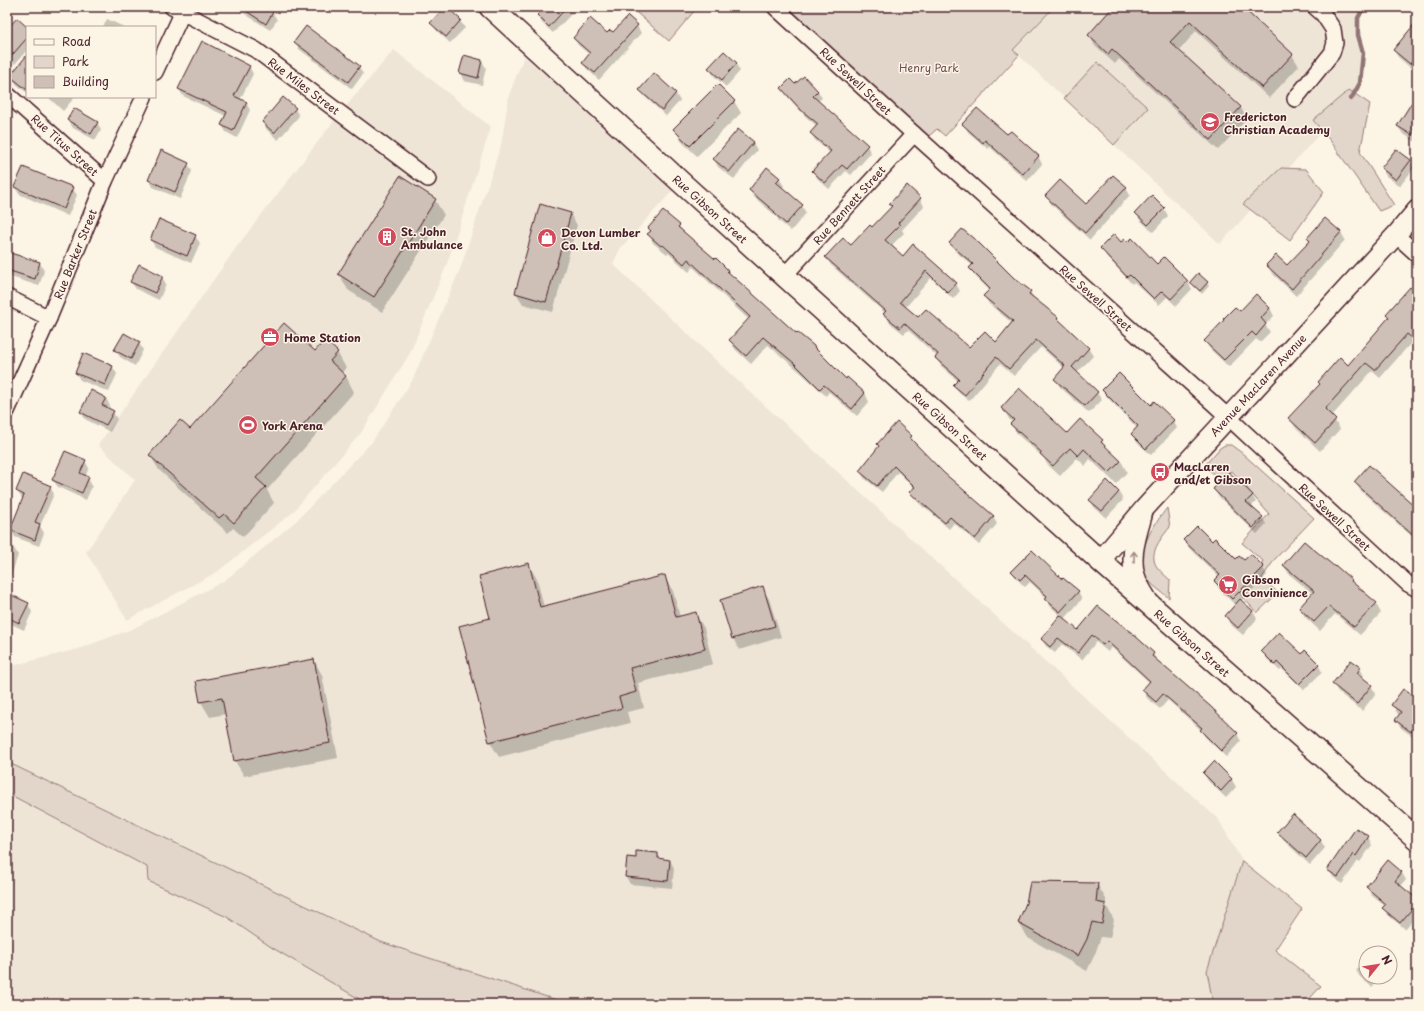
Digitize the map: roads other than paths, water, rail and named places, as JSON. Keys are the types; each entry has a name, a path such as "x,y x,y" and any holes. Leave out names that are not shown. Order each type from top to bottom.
{"main road":[{"name":"Rue Gibson Street","path":"490,7 784,276 1151,607 1417,839"}],"street":[{"name":"Rue Sewell Street","path":"775,7 1227,417 1408,584 1417,589"},
{"path":"1295,99 1325,63 1332,53 1335,43 1333,29 1323,14 1315,7"},
{"path":"156,69 180,9"},
{"name":"Rue Miles Street","path":"180,9 256,50 428,179"},
{"name":"Rue Titus Street","path":"7,94 105,181"},
{"name":"Rue Barker Street","path":"7,411 49,318 105,181 144,98"},
{"name":"Rue Bennett Street","path":"784,276 914,134"},
{"name":"Avenue MacLaren Avenue","path":"1100,561 1144,509 1227,417 1396,235 1417,210"},
{"path":"1396,235 1417,254"},
{"path":"7,297 49,318"},
{"path":"1144,509 1135,540 1133,559 1137,580 1151,607"}],"waterway":[{"path":"1351,99 1360,83 1363,53 1358,35 1358,18 1364,7"}],"place":[{"name":"Fredericton Christian Academy","path":"1210,122"},
{"name":"St. John Ambulance","path":"387,237"},
{"name":"Devon Lumber Co. Ltd.","path":"547,238"},
{"name":"Home Station","path":"270,337"},
{"name":"York Arena","path":"248,425"},
{"name":"MacLaren and/et Gibson","path":"1160,472"},
{"name":"Gibson Convinience","path":"1228,585"}],"park label":[{"name":"Henry Park","path":"929,67"}]}
